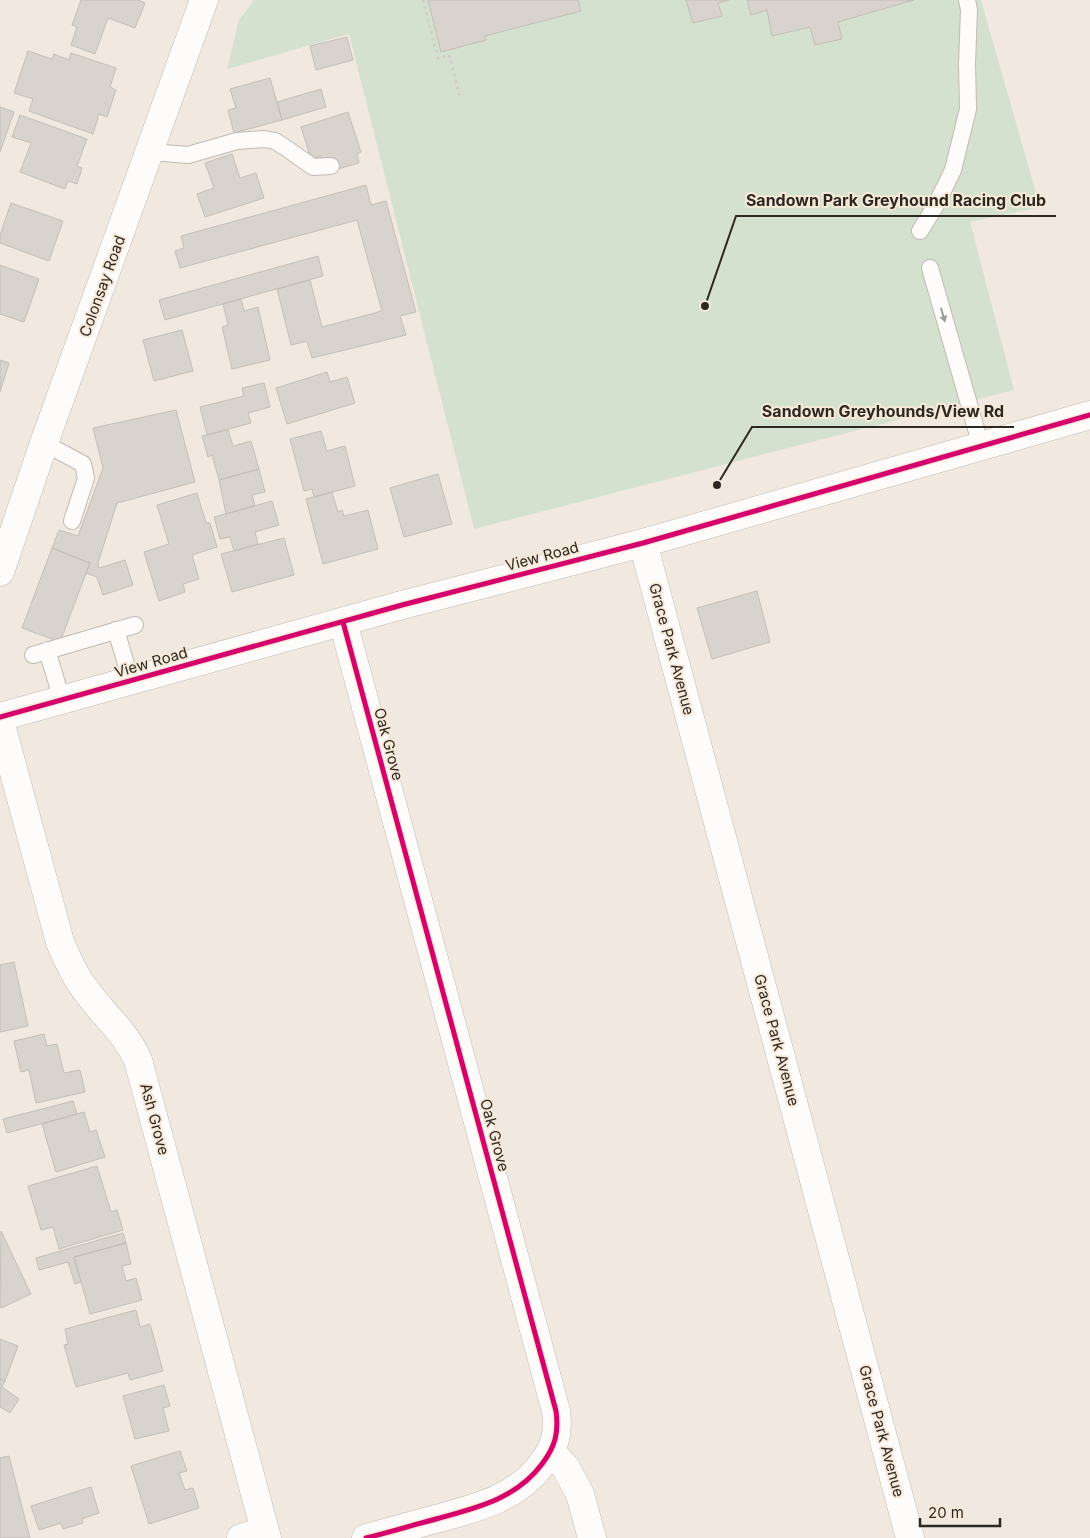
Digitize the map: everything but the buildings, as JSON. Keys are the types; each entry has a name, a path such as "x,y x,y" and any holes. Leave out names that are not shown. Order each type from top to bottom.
{"street":[{"name":"Colonsay Road","path":"0,572 44,443 204,0"},
{"name":"View Road","path":"0,717 343,622 643,543 1090,415"},
{"name":"Grace Park Avenue","path":"643,543 910,1538"},
{"name":"Oak Grove","path":"343,622 556,1411 558,1426 551,1451 541,1466 523,1485 503,1498 477,1508 366,1538"},
{"name":"Ash Grove","path":"0,721 60,942 85,990 120,1029 131,1044 138,1060 258,1536"},
{"path":"551,1451 566,1468 580,1494 592,1538"}],"lane":[{"path":"920,231 953,170 968,109 969,10 967,0"},
{"path":"150,152 188,155 237,141 264,139 286,148 313,167 331,166"},
{"path":"930,268 982,446"},
{"path":"44,443 84,464 86,478 72,521"},
{"path":"62,700 40,652 135,625"},
{"path":"116,630 130,681"}],"path":[{"path":"423,0 438,58 449,55 460,97"}],"green space":[{"path":"254,0 981,0 1040,207 970,222 1014,390 474,529 349,34 227,69 239,20"}],"cycle path":[{"path":"0,717 402,605 643,543 1090,415"},
{"path":"343,622 557,1419 555,1439 546,1458 532,1476 508,1494 466,1511 366,1538"}],"place":[{"name":"Sandown Park Greyhound Racing Club","path":"705,306"},
{"name":"Sandown Greyhounds/View Rd","path":"717,485"}]}
